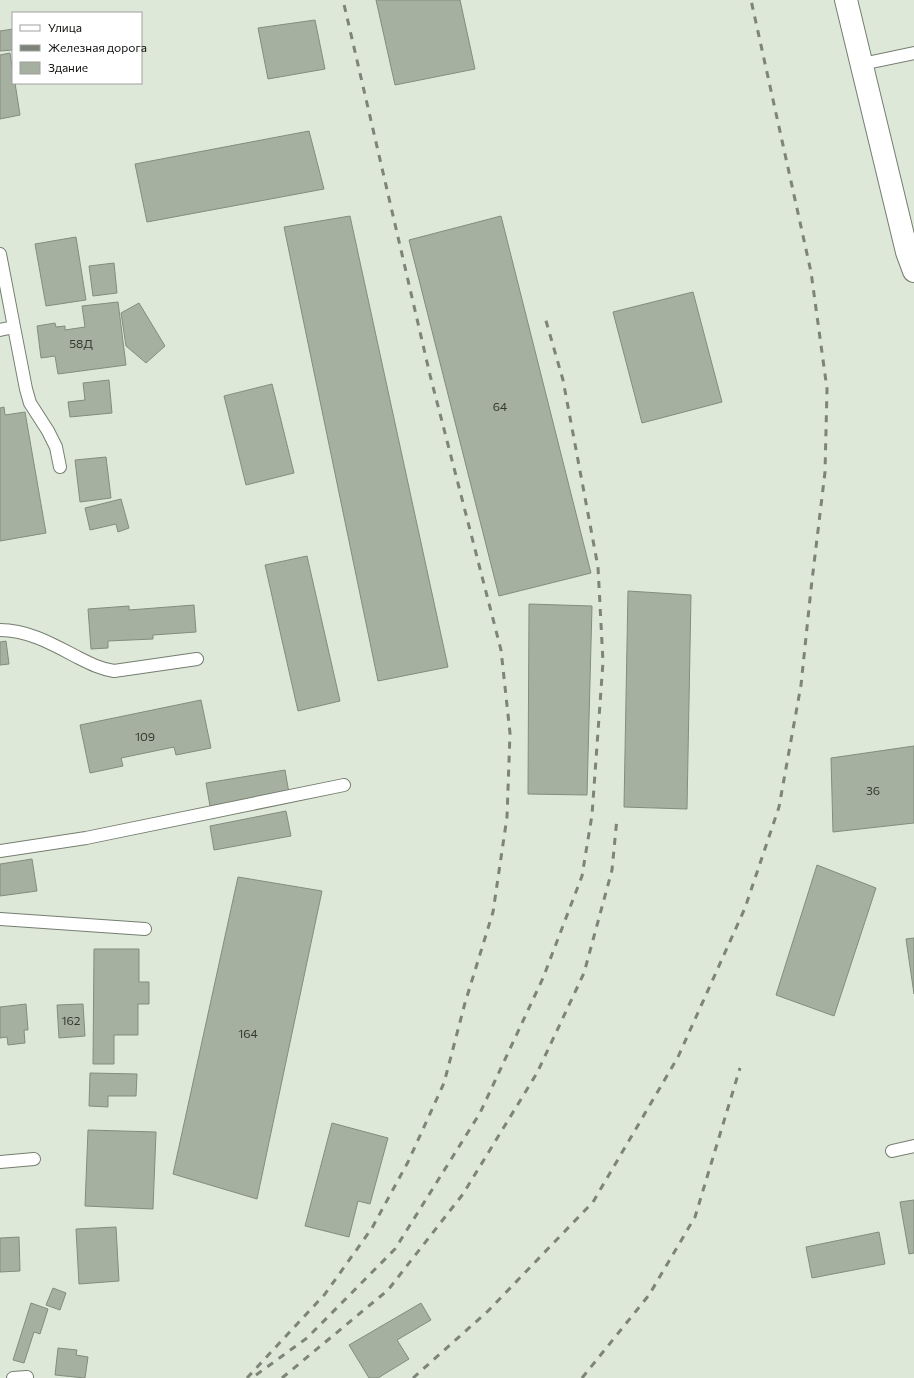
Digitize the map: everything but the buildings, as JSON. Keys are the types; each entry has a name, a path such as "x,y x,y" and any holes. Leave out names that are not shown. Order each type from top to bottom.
{"main road":[{"path":"846,0 907,252 914,271"}],"lane":[{"path":"862,64 914,53"},
{"path":"0,254 30,403 48,431 56,447 60,467"},
{"path":"0,330 14,327"},
{"path":"0,630 23,632 38,637 104,670 114,671 197,659"},
{"path":"0,851 86,838 344,785"},
{"path":"0,919 145,928"},
{"path":"892,1151 914,1146"},
{"path":"0,1162 34,1159"},
{"path":"13,1378 27,1377"}],"railway":[{"path":"247,1378 325,1294 372,1228 408,1162 444,1083 465,1003 493,912 507,817 510,733 501,650 430,375 343,0"},
{"path":"413,1378 488,1311 593,1202 678,1057 745,908 779,807 801,685 825,472 827,389 811,272 751,0"},
{"path":"256,1375 307,1338 395,1249 480,1113 543,978 582,876 592,815 603,662 598,567 563,380 544,314"},
{"path":"282,1378 388,1290 463,1194 537,1073 584,973 612,870 617,818"},
{"path":"582,1378 649,1295 695,1217 740,1068"}]}
